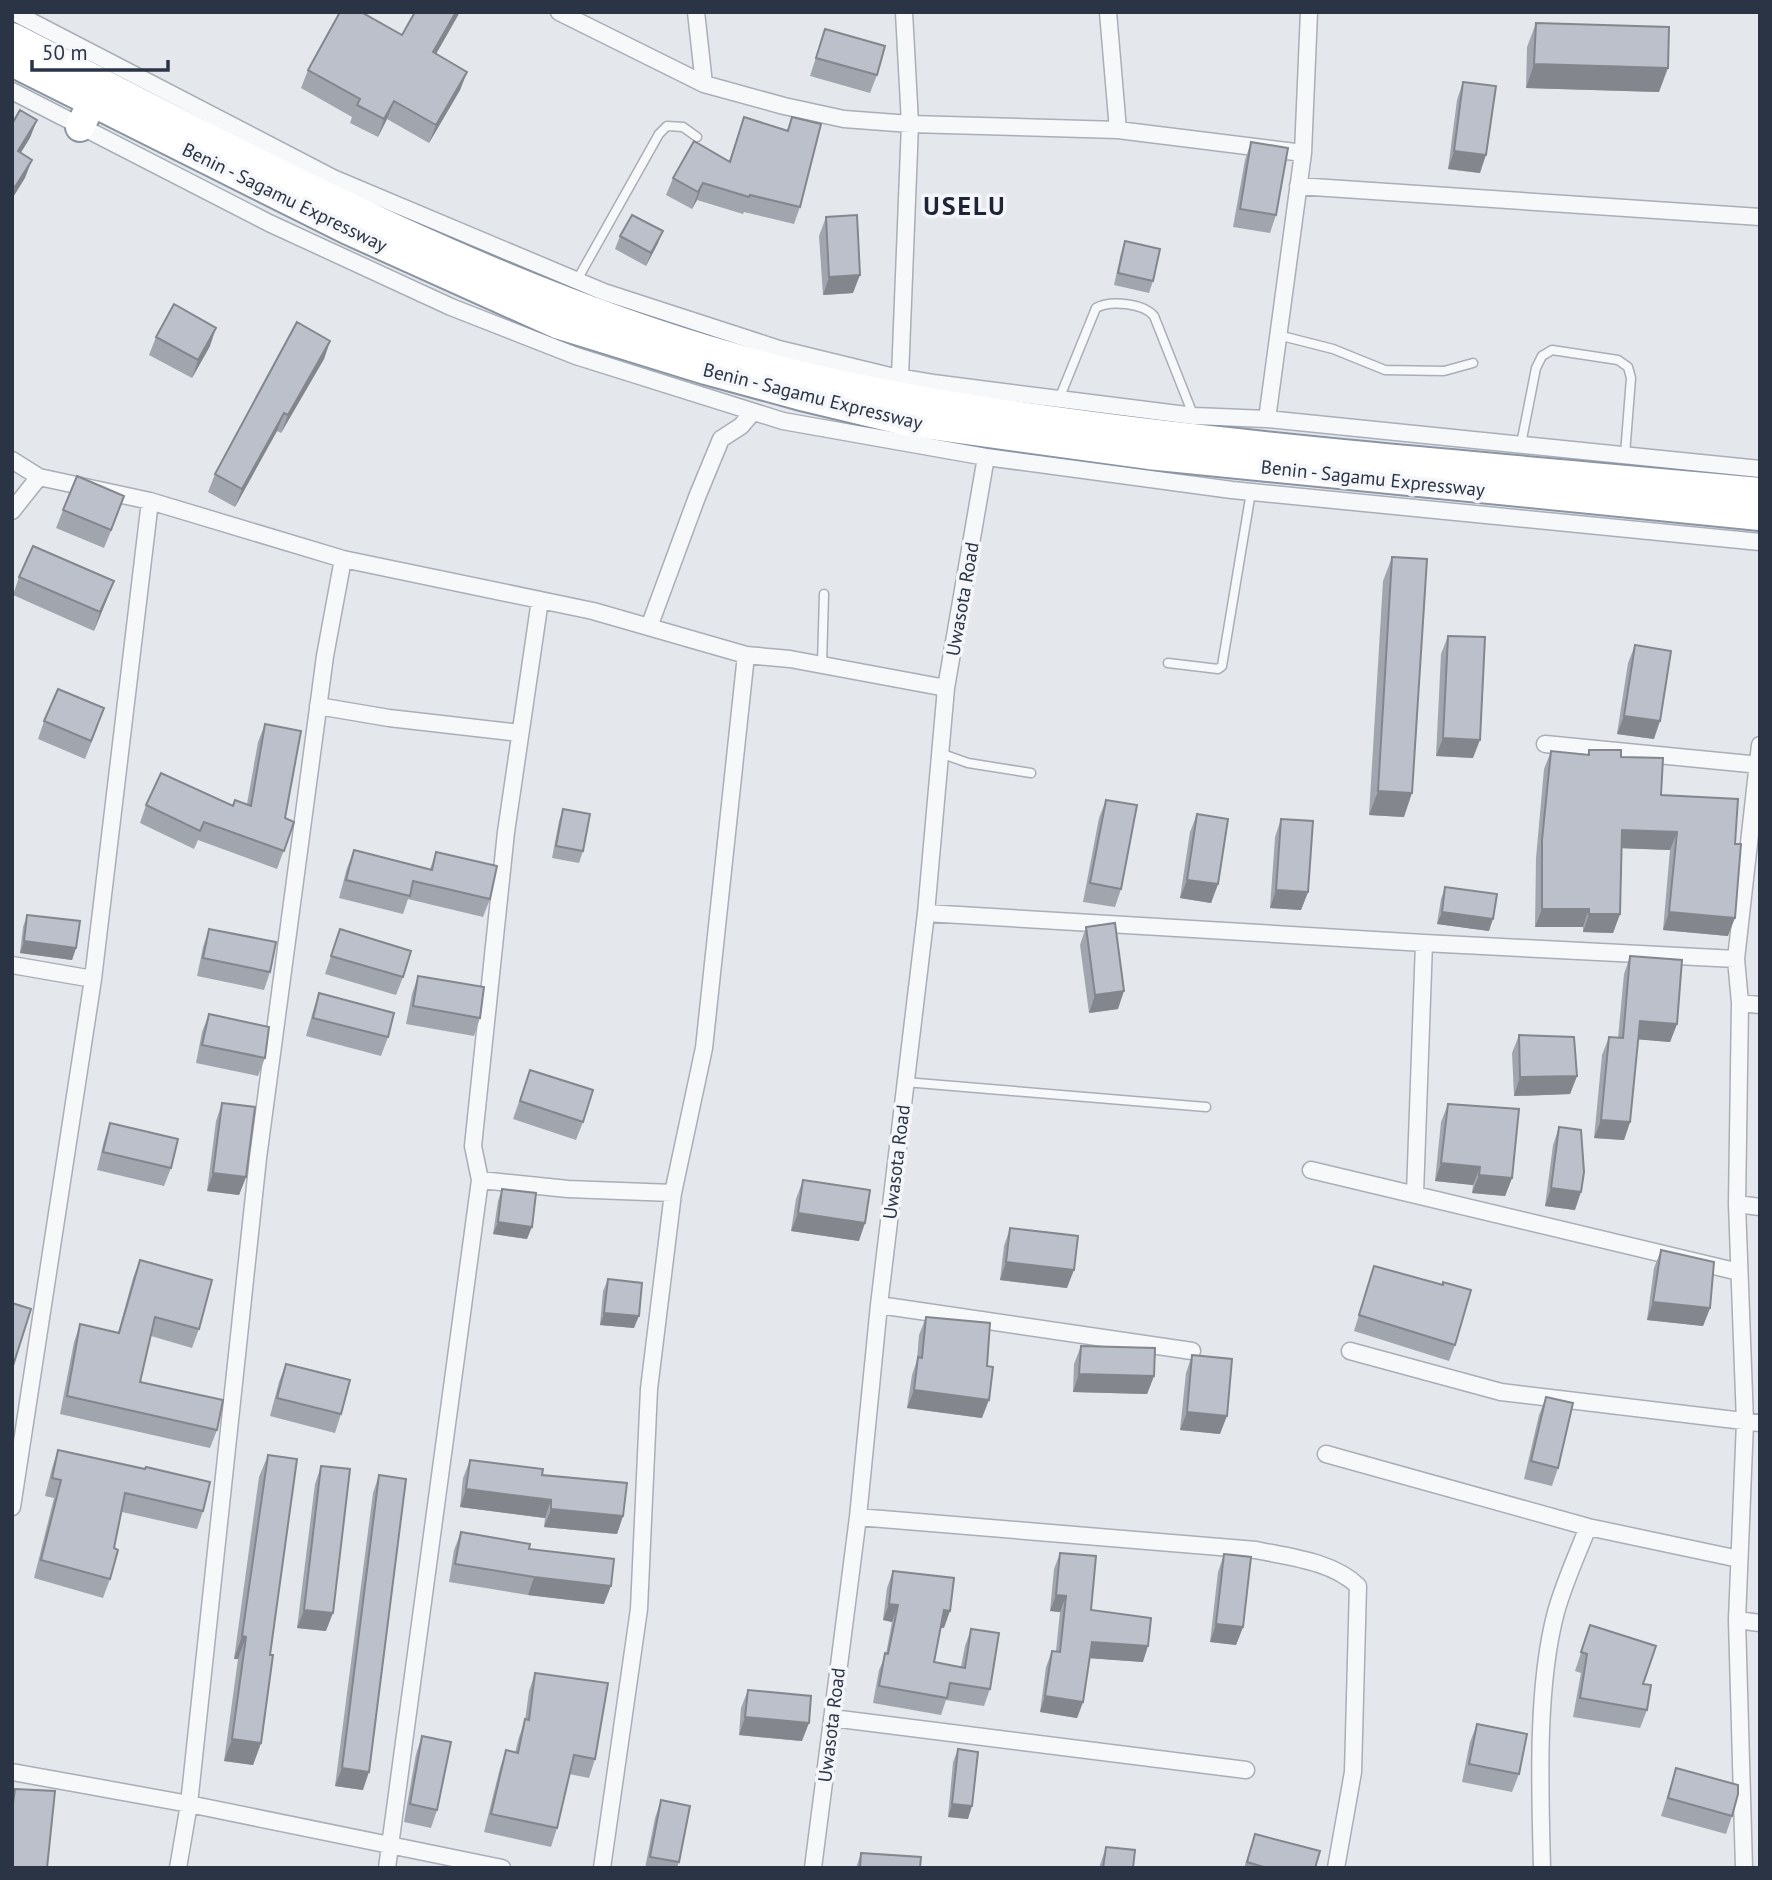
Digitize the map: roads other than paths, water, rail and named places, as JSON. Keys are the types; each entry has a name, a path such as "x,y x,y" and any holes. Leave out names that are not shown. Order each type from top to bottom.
{"highway":[{"path":"12,37 429,244 652,332 735,358 858,387 1044,420 1197,427 1760,492"},
{"name":"Benin - Sagamu Expressway","path":"12,62 86,114 557,324 805,397 909,422 1148,455 1760,516"}],"street":[{"path":"13,12 333,178 604,292 779,349 900,377 1059,399 1197,427 1267,419 1760,469"},
{"path":"559,12 704,84 844,119 910,124 1118,130 1303,153"},
{"path":"696,12 704,84"},
{"path":"900,377 910,124 904,12"},
{"path":"1108,12 1118,130"},
{"path":"1267,419 1303,153 1309,12"},
{"path":"12,91 86,114 269,223 451,307 576,356 783,421 986,457 1251,492 1760,542"},
{"path":"1298,186 1760,217"},
{"path":"649,627 721,439 741,426 753,412"},
{"name":"Uwasota Road","path":"813,1868 858,1517 879,1304 926,913 946,688 986,457"},
{"path":"12,460 39,477 150,501 343,559 593,611 746,655 822,665 946,688"},
{"path":"12,511 39,477"},
{"path":"12,1507 93,979 150,501"},
{"path":"178,1868 190,1804 258,1158 325,656 343,559"},
{"path":"387,1868 480,1180 473,1146 506,832 540,600"},
{"path":"602,1868 639,1609 649,1389 673,1193 704,1048 746,655"},
{"path":"318,706 389,718 520,733"},
{"path":"1545,744 1758,765"},
{"path":"1744,1868 1752,1840 1737,1620 1739,1559 1752,1423 1739,1272 1737,1204 1740,1003 1736,959 1760,745"},
{"path":"926,913 1736,959"},
{"path":"1415,1194 1424,943"},
{"path":"12,965 93,979"},
{"path":"1740,1003 1760,1005"},
{"path":"1311,1170 1739,1272"},
{"path":"480,1180 568,1189 673,1193"},
{"path":"1737,1204 1760,1207"},
{"path":"879,1304 1192,1351"},
{"path":"1350,1351 1501,1392 1752,1423"},
{"path":"1326,1454 1588,1527 1739,1559"},
{"path":"858,1517 1256,1550 1311,1561 1350,1578 1358,1586 1353,1772 1336,1868"},
{"path":"1542,1868 1542,1736 1547,1662 1556,1612 1588,1527"},
{"path":"1737,1620 1760,1623"},
{"path":"832,1718 1246,1770"},
{"path":"12,1772 190,1804 502,1868"}],"lane":[{"path":"577,280 659,134 667,126 683,127 697,137"},
{"path":"1059,399 1096,308 1104,304 1145,308 1154,316 1197,427"},
{"path":"1278,335 1333,349 1385,370 1444,371 1473,363"},
{"path":"1521,444 1536,368 1542,356 1552,350 1618,360 1628,367 1631,378 1625,454"},
{"path":"1168,663 1218,669 1222,666 1251,492"},
{"path":"822,665 824,594"},
{"path":"940,753 968,763 1031,773"},
{"path":"905,1082 1206,1107"}],"district":[{"name":"USELU","path":"965,206"}]}
